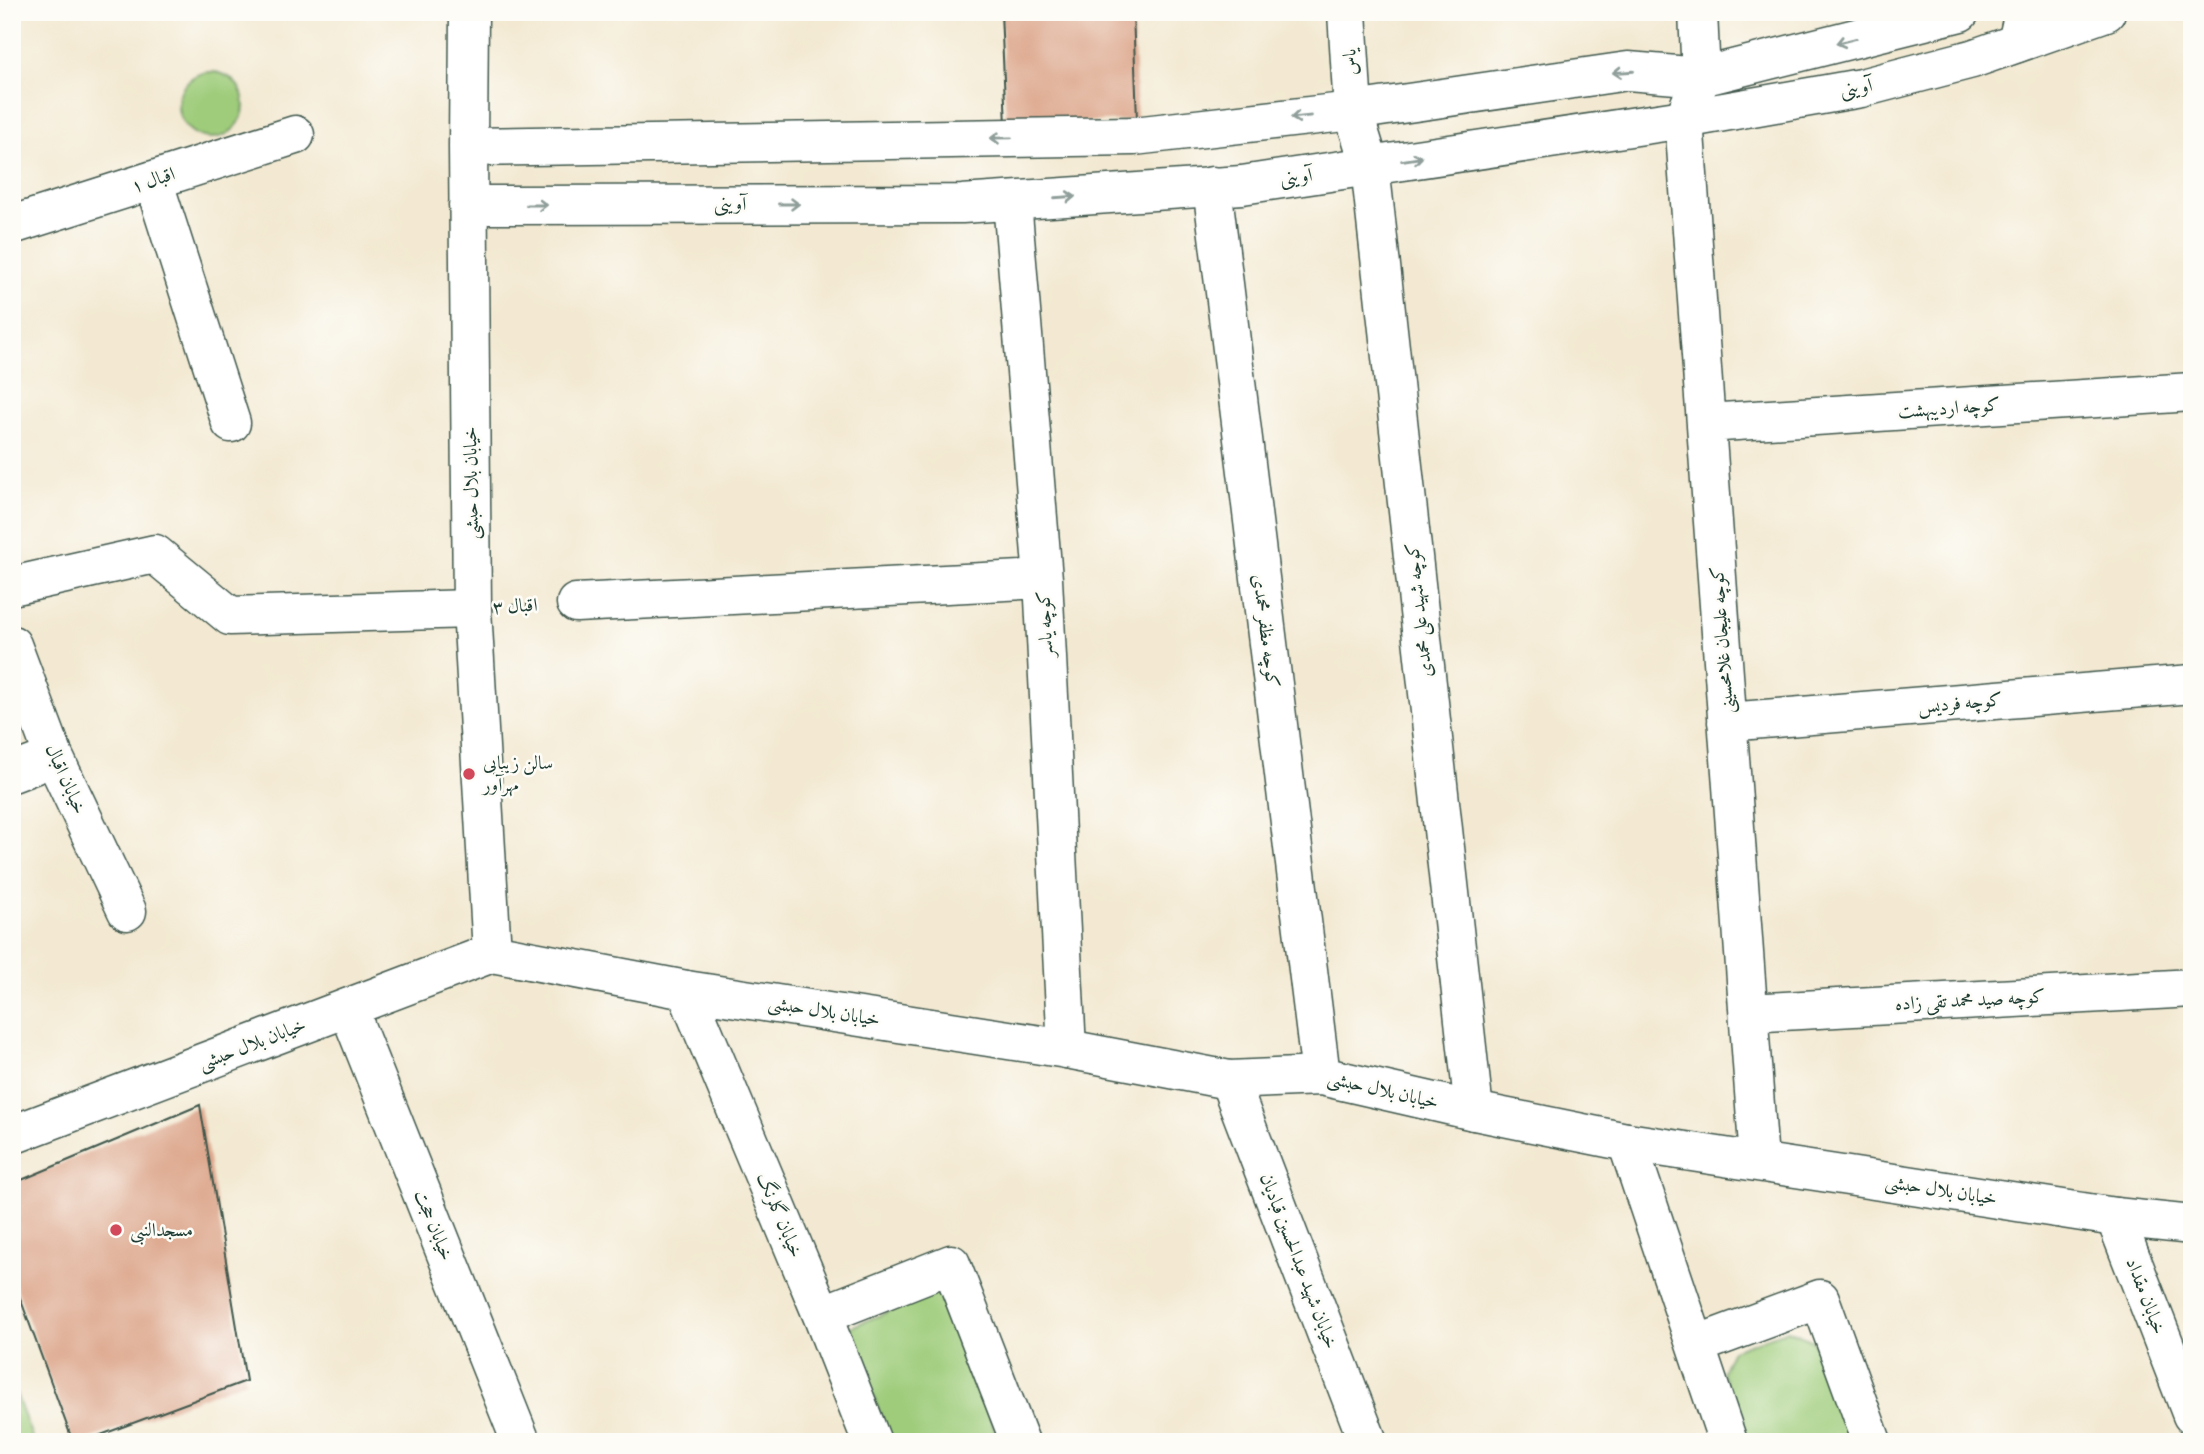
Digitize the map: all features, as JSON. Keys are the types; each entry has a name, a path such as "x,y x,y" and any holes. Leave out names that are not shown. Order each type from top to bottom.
{"street":[{"name":"خیابان بلال حبشی","path":"469,12 472,608 492,953"},
{"name":"یاس","path":"1347,12 1353,111"},
{"path":"1684,119 1701,77 1698,12"},
{"path":"468,147 1134,136 1353,111 1628,71 1701,77 1960,12"},
{"name":"آوینی","path":"468,205 962,204 1242,185 1684,119 1861,88 1972,59 2021,28 2106,12"},
{"name":"کوچه شهید علی محمدی","path":"1353,111 1370,166 1474,1111"},
{"name":"کوچه علیجان غلامحسینی","path":"1684,119 1759,1161"},
{"name":"اقبال ۱","path":"12,225 295,135"},
{"path":"153,180 231,423"},
{"name":"کوچه مظفر محمدی","path":"1212,186 1321,1076"},
{"name":"کوچه یاسر","path":"1012,201 1042,579 1067,1049"},
{"name":"کوچه اردیبهشت","path":"1706,423 2192,392"},
{"name":"اقبال ۳","path":"12,586 156,554 230,616 472,608"},
{"path":"576,603 1042,579"},
{"name":"خیابان اقبال","path":"12,645 54,757 127,911"},
{"name":"کوچه فردیس","path":"1727,722 2192,684"},
{"path":"12,773 54,757"},
{"name":"خیابان بلال حبشی","path":"12,1135 492,953 686,990 1067,1049 1229,1080 1321,1076 1627,1142 2115,1217 2192,1225"},
{"name":"کوچه صید محمد تقی زاده","path":"1749,1013 2192,988"},
{"name":"خیابان گلرنگ","path":"686,990 872,1442"},
{"name":"خیابان حجت","path":"348,1008 521,1442"},
{"name":"خیابان شهید عبدالحسین قبادیان","path":"1229,1080 1368,1442"},
{"path":"1627,1142 1728,1442"},
{"name":"خیابان مقداد","path":"2115,1217 2192,1415"},
{"path":"822,1315 951,1264 1020,1442"},
{"path":"1696,1345 1820,1298 1871,1442"}],"path":[{"name":"اقبال ۳","path":"472,608 576,603"}],"green space":[{"path":"211,72 234,82 244,105 234,128 211,138 188,128 178,105 188,82"},
{"path":"942,1290 999,1442 891,1442 848,1328"},
{"path":"1788,1330 1813,1341 1852,1442 1747,1442 1722,1372 1732,1350"},
{"path":"12,1384 34,1442 12,1442"}],"building":[{"path":"1001,12 1133,12 1137,120 1006,125"},
{"name":"مسجدالنبی","path":"200,1105 246,1381 82,1442 73,1442 12,1276 12,1184"}],"place":[{"name":"سالن زیبایی مهرآور","path":"469,774"},
{"name":"مسجدالنبی","path":"116,1230"}]}
